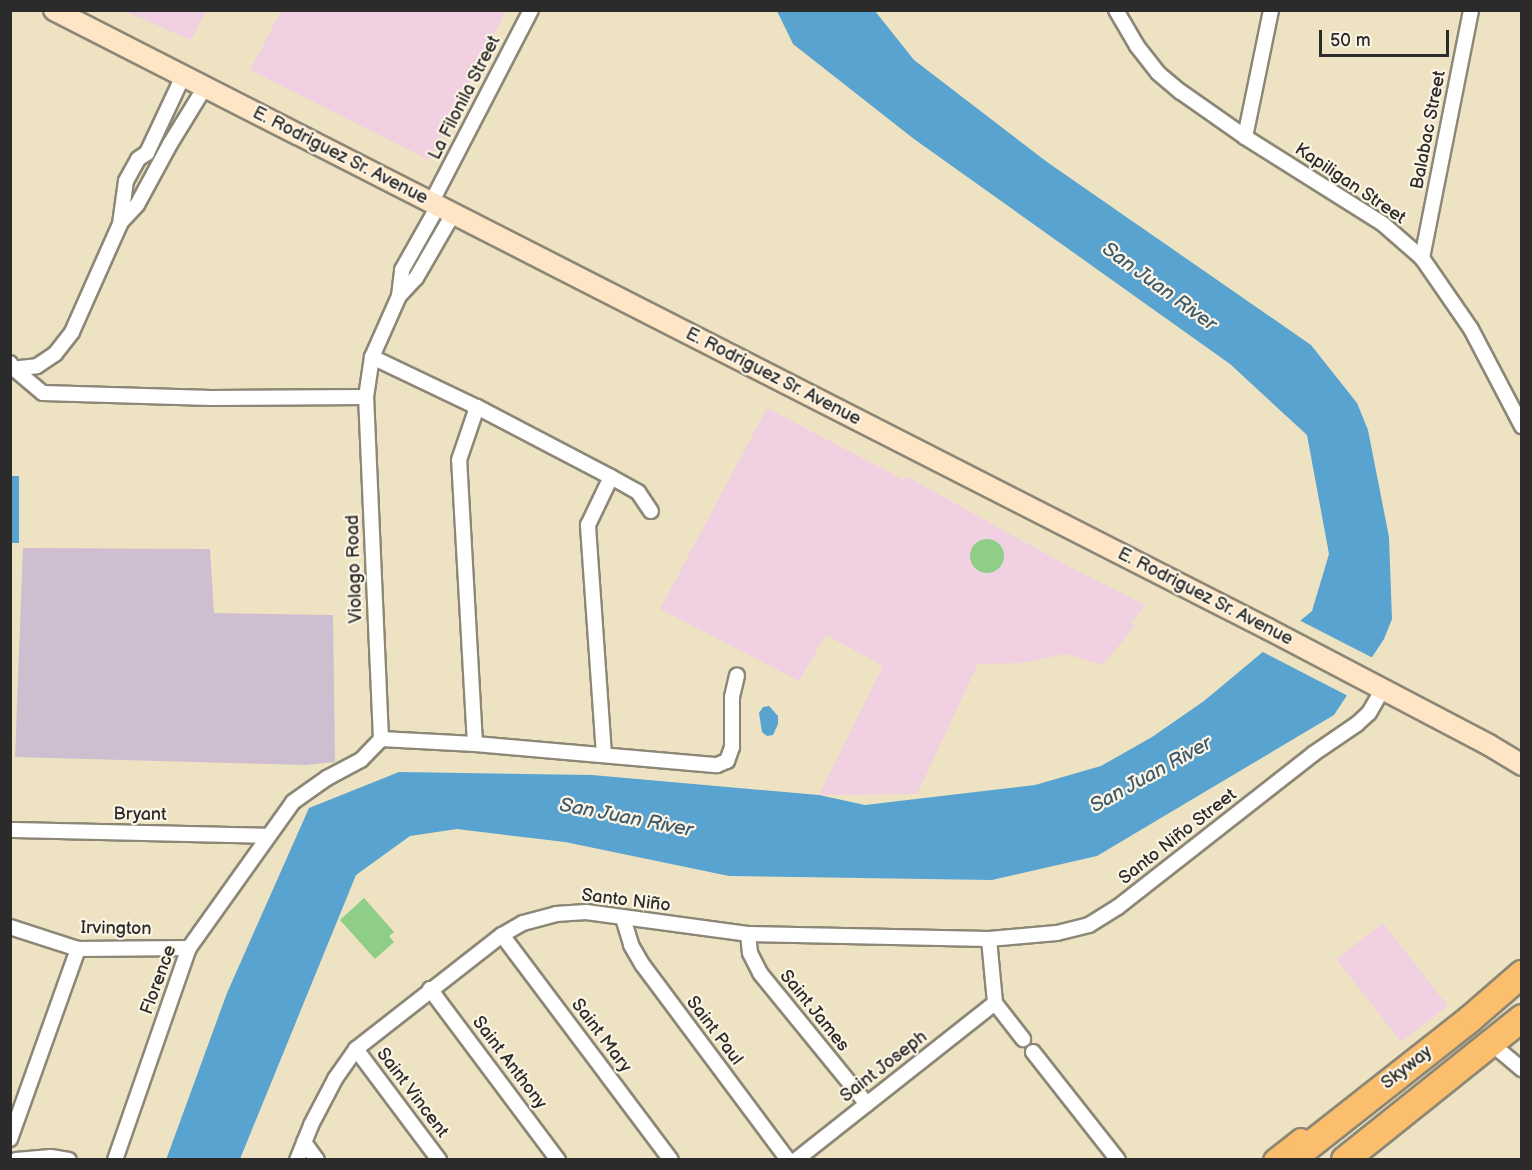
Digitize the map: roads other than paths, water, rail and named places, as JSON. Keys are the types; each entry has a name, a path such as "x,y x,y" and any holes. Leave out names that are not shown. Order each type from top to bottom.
{"highway":[{"name":"Skyway","path":"1291,1160 1470,1018 1521,974"},
{"name":"Skyway","path":"1345,1160 1521,1018"}],"main road":[{"name":"E. Rodriguez Sr. Avenue","path":"54,10 1268,629 1490,745 1521,758"},
{"name":"E. Rodriguez Sr. Avenue","path":"1490,745 1521,765"},
{"path":"1274,1160 1464,1012 1521,962"},
{"path":"1358,1160 1499,1050 1521,1030"}],"street":[{"name":"La Filonila Street","path":"441,207 531,10"},
{"name":"Kapiligan Street","path":"1116,10 1137,46 1158,72 1190,99 1245,137 1383,224 1422,258 1471,329 1521,426"},
{"path":"1245,137 1271,10"},
{"name":"Balabac Street","path":"1422,258 1471,10"},
{"path":"11,367 37,366 55,354 72,332 120,224 126,181 138,159 147,153 183,76"},
{"path":"120,224 137,205 170,144 205,87"},
{"path":"155,136 170,144"},
{"name":"Violago Road","path":"381,739 366,397 372,357 399,296 402,270 441,207"},
{"path":"372,357 477,407 611,477 638,492 651,511"},
{"path":"11,367 44,393 211,399 366,397"},
{"path":"475,744 459,460 477,407"},
{"path":"604,755 588,525 611,477"},
{"path":"381,739 475,744 717,765 727,761 732,747 732,697 737,676"},
{"name":"Santo Niño Street","path":"989,939 1057,933 1089,925 1118,907 1369,713 1383,689"},
{"name":"Florence","path":"115,1160 189,948 293,802 327,778 361,760 381,739"},
{"name":"Bryant","path":"10,830 268,836"},
{"name":"Santo Niño","path":"297,1160 335,1079 356,1049 430,989 502,935 523,923 556,914 586,912 748,934 989,939"},
{"name":"Saint Paul","path":"623,918 631,945 642,964 788,1160"},
{"name":"Irvington","path":"10,927 78,949 189,948"},
{"name":"Saint James","path":"748,934 750,953 760,974 867,1104"},
{"name":"Saint Mary","path":"502,935 671,1160"},
{"path":"989,939 995,1003 1023,1039"},
{"path":"10,1139 78,949"},
{"name":"Saint Anthony","path":"430,989 558,1160"},
{"name":"Saint Joseph","path":"796,1160 995,1003"},
{"name":"Saint Vincent","path":"356,1049 439,1160"},
{"path":"1499,1050 1521,1069"},
{"path":"1033,1052 1118,1160"},
{"path":"304,1142 317,1160"},
{"path":"16,1160 51,1157 69,1160"}],"water":[{"name":"San Juan River","path":"777,11 875,11 914,60 1047,162 1311,345 1357,403 1368,430 1389,537 1392,619 1384,639 1334,715 1097,856 992,880 729,876 565,842 457,829 410,836 356,875 240,1159 166,1160 227,993 309,808 399,772 592,775 819,795 865,805 1035,785 1101,766 1152,737 1204,701 1312,611 1329,554 1307,435 1230,364 914,139 793,44"},
{"path":"10,476 19,476 19,543 10,543"},
{"path":"769,706 778,716 778,724 773,735 767,736 762,732 759,713 763,707"}]}
